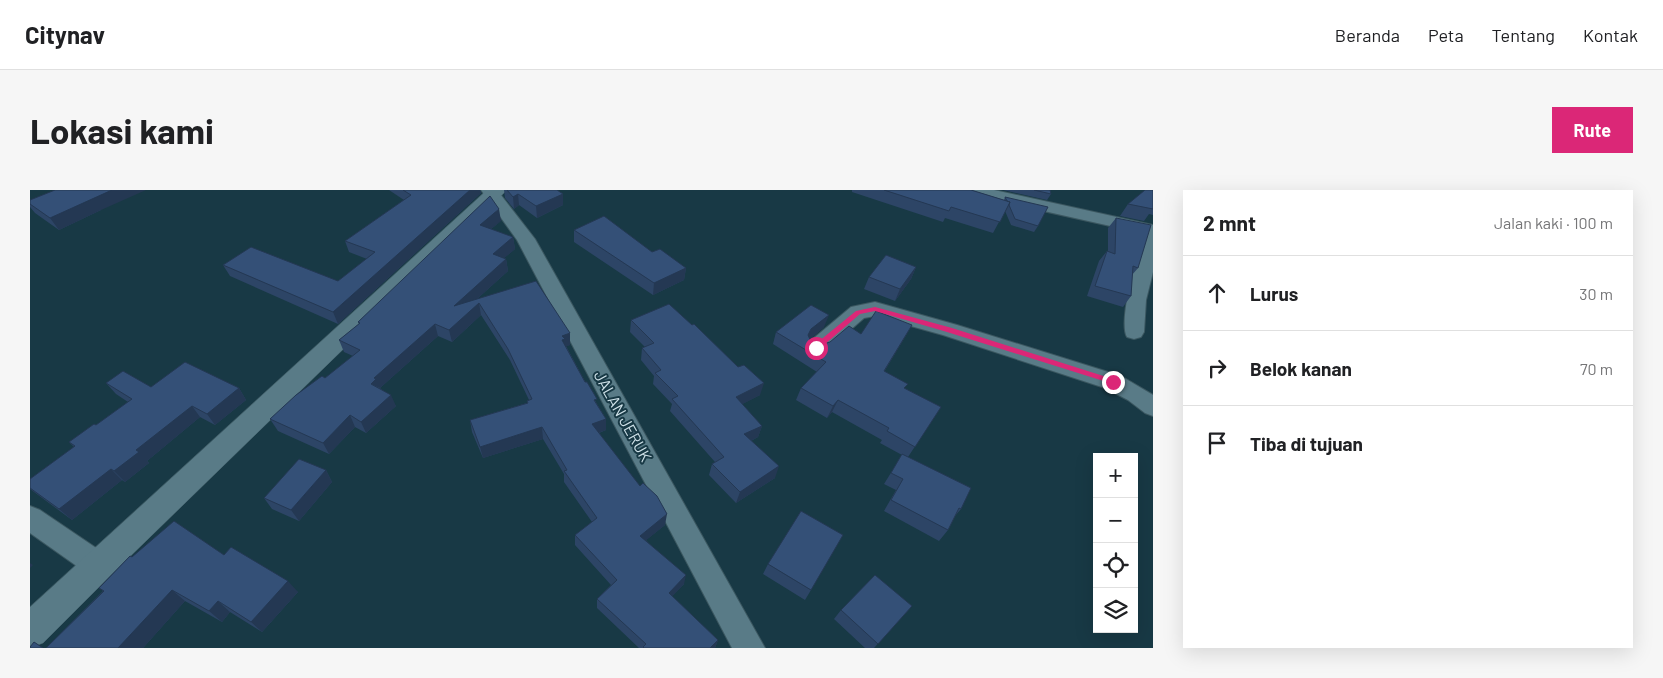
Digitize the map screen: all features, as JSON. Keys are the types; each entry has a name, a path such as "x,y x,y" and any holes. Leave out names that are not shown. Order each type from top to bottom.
{"street":[{"path":"972,190 1023,196 1153,230"},
{"path":"30,631 98,564 493,191"},
{"name":"JALAN JERUK","path":"493,191 526,239 749,648"},
{"path":"1134,332 1136,300 1153,236"},
{"path":"816,348 858,312 875,309 950,330 1113,382 1136,394 1153,407"},
{"path":"30,518 98,564"}],"building":[{"path":"55,190 112,190 50,218 30,204 30,200"},
{"path":"403,190 470,190 333,312 223,265 251,247 338,281 375,252 345,241 411,195"},
{"path":"507,190 557,190 563,194 536,206 518,194 513,197"},
{"path":"884,190 971,190 1010,202 1000,222 951,207 949,211"},
{"path":"1034,190 1050,190 1051,194"},
{"path":"1145,190 1153,190 1153,209 1128,204"},
{"path":"490,196 499,209 480,225 513,237 493,254 506,259 454,306 536,281 570,333 562,336 565,339 562,340 585,382 587,382 597,399 594,400 606,419 592,424 640,486 643,483 657,496 667,514 640,536 686,575 669,593 718,640 710,648 644,648 646,644 597,599 617,580 575,535 597,518 564,471 567,470 542,427 480,447 470,420 528,403 527,401 532,399 508,349 479,303 449,330 435,324 374,378 376,379 371,384 391,395 361,422 350,415 323,443 270,419 296,395 322,376 325,378 360,350 339,340 360,323 358,322"},
{"path":"1005,197 1048,207 1038,226 1015,219 1009,205 1010,202"},
{"path":"604,216 652,252 660,249 686,268 654,283 574,230"},
{"path":"1116,218 1151,225 1138,268 1133,266 1131,296 1095,286 1107,251 1115,254"},
{"path":"886,255 916,267 900,289 869,277"},
{"path":"669,304 692,325 694,324 738,367 744,365 764,383 736,397 762,426 744,434 779,466 740,492 712,464 724,457 672,399 678,396 655,373 661,370 642,348 654,343 631,320"},
{"path":"811,305 829,315 811,329 808,335 811,342 820,345 830,342 849,326 861,334 876,311 912,325 884,371 908,384 904,388 941,407 915,447 887,431 889,428 838,400 833,406 801,388 826,362 776,332"},
{"path":"185,362 239,388 207,414 192,406 136,450 139,452 114,471 111,469 59,509 30,488 30,479 75,446 69,442 132,399 106,383 123,371 151,387"},
{"path":"902,454 971,488 948,530 891,500 903,479 891,473"},
{"path":"299,459 326,470 291,510 264,498"},
{"path":"801,511 843,535 811,590 768,564"},
{"path":"174,521 224,555 231,547 288,581 251,622 218,601 209,611 172,590 118,648 46,648 104,591 99,588 130,556 132,557"},
{"path":"875,575 912,606 878,644 841,610"},
{"path":"34,642 43,648 30,648"}],"route":[{"path":"816,348 858,312 875,309 950,330 1113,382"}]}
